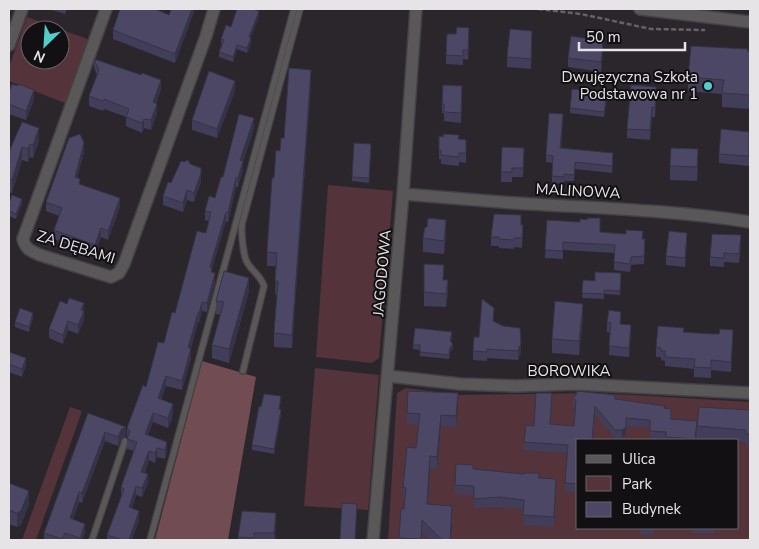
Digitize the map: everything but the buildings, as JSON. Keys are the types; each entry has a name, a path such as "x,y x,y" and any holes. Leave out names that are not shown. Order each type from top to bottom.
{"street":[{"path":"9,45 22,9"},
{"name":"ZA DĘBAMI","path":"106,9 23,239 24,245 29,250 40,255 111,277 120,273 124,264 214,9"},
{"name":"JAGODOWA","path":"373,540 403,194 416,9"},
{"path":"640,9 750,22"},
{"name":"MALINOWA","path":"403,194 512,203 634,209 705,215 750,222"},
{"name":"BOROWIKA","path":"388,376 460,384 516,386 576,384 750,393"}],"lane":[{"path":"150,540 294,9"},
{"path":"243,371 264,286 262,278 246,260 242,224 300,9"},
{"path":"92,540 125,441"}],"path":[{"path":"538,9 581,14 651,29 707,30"}],"green space":[{"path":"70,33 90,40 67,104 9,81 9,67 20,36 20,70 70,70"},
{"path":"328,185 393,191 379,358 372,363 316,357"},
{"path":"315,368 379,375 368,510 304,506"},
{"path":"406,388 460,395 597,393 750,402 750,540 388,540 397,393"},
{"path":"70,407 82,411 36,540 22,540"}],"shaded area":[{"path":"202,361 256,377 228,540 155,540"}],"place":[{"name":"Dwujęzyczna Szkoła Podstawowa nr 1","path":"708,86"}]}
